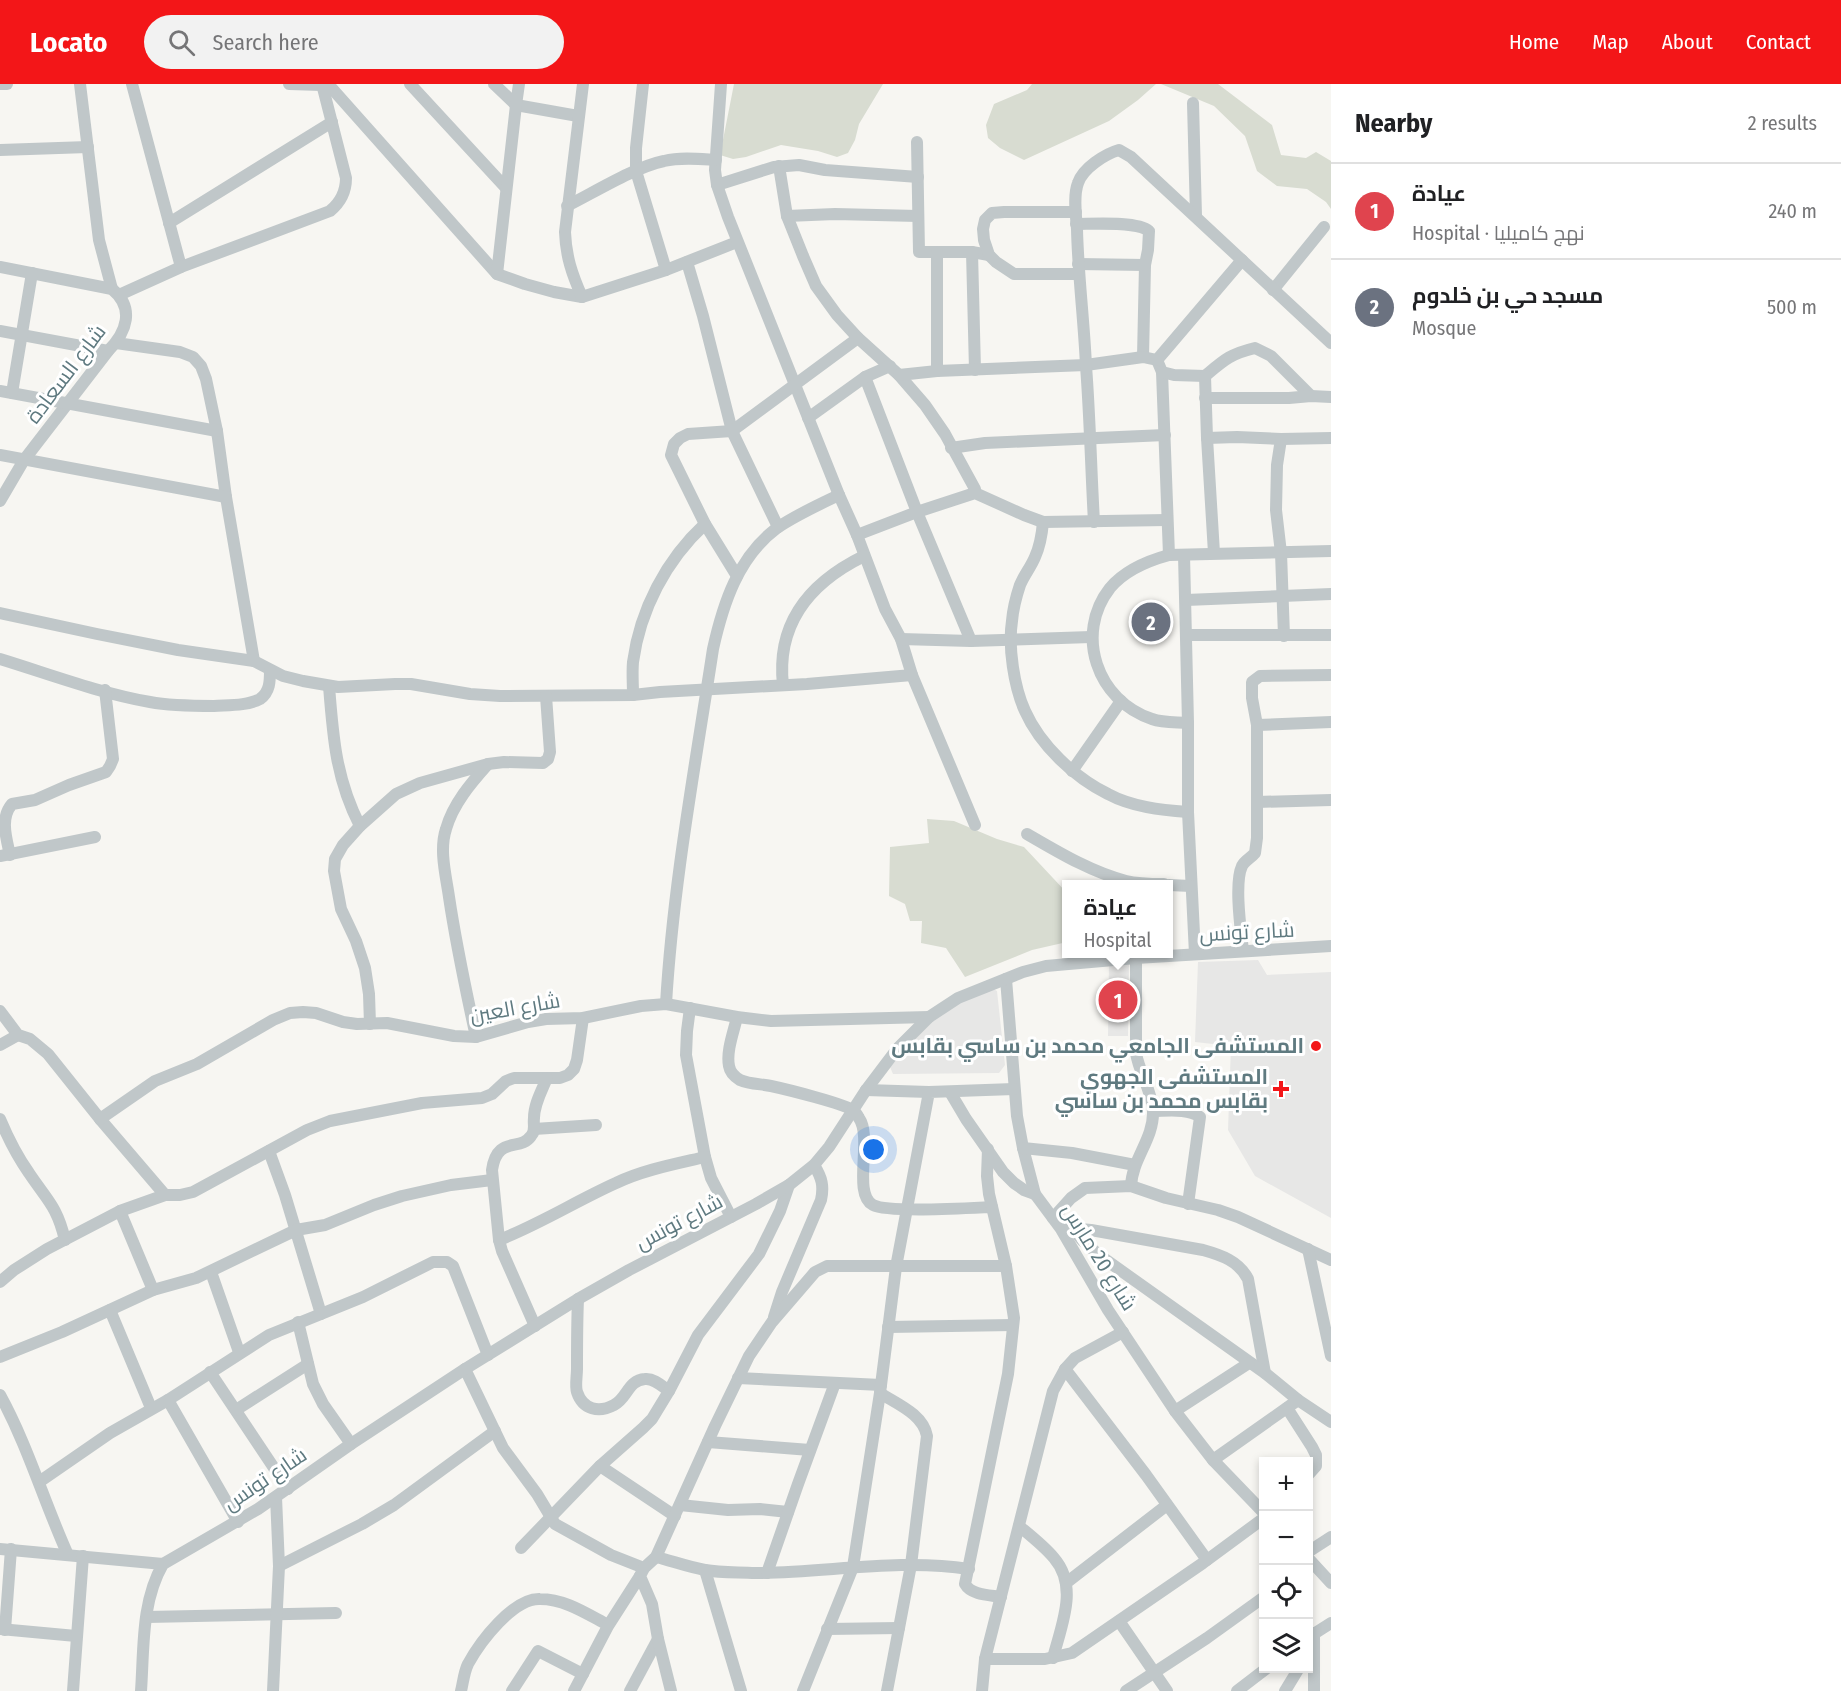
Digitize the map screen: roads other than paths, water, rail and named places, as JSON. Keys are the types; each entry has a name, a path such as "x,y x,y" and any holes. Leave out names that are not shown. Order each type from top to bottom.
{"street":[{"path":"0,84 7,84"},
{"name":"شارع السعادة","path":"0,501 24,460 123,332 126,321 126,307 116,292 99,240 80,84"},
{"path":"132,84 181,267"},
{"path":"289,84 324,84 497,274 525,284 582,297 666,270 736,242"},
{"path":"0,267 116,292 330,211 338,205 346,187 346,178 324,84"},
{"path":"410,84 506,188"},
{"path":"494,84 516,105 578,116"},
{"path":"497,274 519,84"},
{"path":"582,297 570,270 565,232 583,84"},
{"path":"643,84 636,148 636,171 666,270"},
{"path":"721,84 716,160 717,185 736,242 857,535 885,609 901,639 912,675 975,825"},
{"path":"1193,103 1196,216"},
{"path":"169,223 332,122"},
{"path":"917,142 919,252 972,252 989,255"},
{"path":"0,150 88,147"},
{"path":"1094,522 1086,365 1078,269 1076,186 1081,175 1111,152 1119,150 1131,157 1331,343"},
{"path":"567,206 636,171 665,161 716,160"},
{"path":"717,185 779,166 799,165 825,170 918,177"},
{"path":"779,166 787,216 816,286 837,315 858,338 895,370 925,405 945,434 975,489 975,493"},
{"path":"1143,357 1145,265 1149,231 1144,227 1076,218 992,213 985,220 984,240 989,255 1014,274 1145,265"},
{"path":"787,216 835,214 918,216"},
{"path":"1273,290 1324,227"},
{"path":"937,252 937,371"},
{"path":"972,252 975,370"},
{"path":"1169,555 1160,366 1242,260"},
{"path":"687,262 732,431 778,527"},
{"path":"32,273 21,334 6,392 217,431"},
{"path":"0,331 112,347 180,352 193,357 201,366 217,431 254,661"},
{"path":"737,576 705,524 671,455 674,444 688,434 732,431 858,338"},
{"path":"808,418 865,377 895,370 937,371 1086,365 1143,357 1174,375 1205,376 1227,357 1255,348 1271,356 1311,396"},
{"path":"1205,376 1214,553"},
{"path":"865,377 917,512 971,641"},
{"path":"1205,398 1311,396 1331,398"},
{"path":"951,448 985,443 1165,435"},
{"path":"1207,438 1331,438"},
{"path":"1281,439 1277,459 1276,510 1281,553 1284,636"},
{"path":"0,455 226,497"},
{"path":"857,535 975,493 1024,516 1043,522 1167,520"},
{"path":"666,1004 681,865 719,620 737,576 753,550 778,527 839,495"},
{"path":"1043,522 1035,558 1023,579 1015,600 1011,623 1016,681 1024,710 1034,728 1072,771 1108,795 1141,806 1188,812"},
{"path":"633,695 633,663 644,615 674,558 688,539 705,524"},
{"path":"1188,723 1154,720 1142,715 1121,701 1102,679 1096,666 1091,637 1099,606 1109,589 1131,570 1148,561 1169,555 1331,551"},
{"path":"1184,555 1188,812 1195,954"},
{"path":"783,685 781,664 785,642 802,606 812,591 826,578 841,567 864,556"},
{"path":"1186,600 1331,594"},
{"path":"0,613 178,650 254,661 270,670 303,681 329,686 411,684 470,694 633,695 912,675"},
{"path":"1186,635 1331,635"},
{"path":"901,639 971,641 1091,637"},
{"path":"0,659 151,702 229,705 248,703 259,699 266,693 270,683 270,670"},
{"path":"1243,951 1240,873 1246,860 1255,853 1257,838 1257,725 1251,691 1252,682 1260,676 1331,675"},
{"path":"329,686 332,729 340,774 348,802 360,826"},
{"path":"95,837 5,856 2,822 3,814 12,804 35,800 102,774 110,766 113,759 105,690"},
{"path":"370,1024 365,968 356,941 341,909 334,859 360,826 396,794 420,783 488,764 543,763 548,759 550,752 546,696"},
{"path":"1072,771 1121,701"},
{"path":"1257,725 1331,722"},
{"path":"476,1037 458,953 444,853 445,830 455,807 488,764"},
{"path":"1257,802 1331,800"},
{"path":"1027,834 1069,858 1123,880"},
{"path":"1173,885 1191,886"},
{"name":"شارع تونس","path":"1173,955 1331,946"},
{"path":"1131,1186 1135,1164 1147,1142 1153,1111 1149,1088 1137,1064 1136,958"},
{"name":"شارع تونس","path":"163,1564 238,1522 465,1369 578,1299 789,1185 814,1165 830,1147 866,1090 897,1049 929,1017 958,998 1023,972 1046,966 1136,958"},
{"name":"شارع 20 مارس","path":"1006,979 1014,1089 1023,1149 1035,1194 1053,1218 1067,1228 1088,1278 1174,1411 1213,1460 1262,1511"},
{"name":"شارع العين","path":"100,1119 155,1081 197,1064 256,1028 290,1013 316,1013 343,1022 387,1023 454,1036 476,1037 528,1022 583,1018 641,1006 666,1004 771,1021 929,1017"},
{"path":"690,1008 686,1055 705,1157 711,1178 731,1217"},
{"path":"0,1011 18,1035 30,1039 48,1054 165,1195"},
{"path":"736,1017 729,1055 731,1072 736,1077 853,1110 863,1124 865,1137 863,1170 867,1199 872,1204 878,1207 907,1209 992,1207"},
{"path":"0,1282 39,1254 82,1229 120,1211 165,1195 193,1192 307,1130 330,1121 422,1103 482,1098 492,1094 506,1081 514,1078 560,1078 568,1075 574,1069 583,1018"},
{"path":"0,1046 18,1035"},
{"path":"535,1326 512,1276 499,1240 492,1180 493,1162 499,1151 530,1139 534,1129 535,1109 547,1078"},
{"path":"866,1090 950,1092 1014,1089"},
{"path":"803,1691 854,1567 896,1267 929,1092"},
{"path":"950,1092 1003,1172 1014,1184 1035,1194"},
{"path":"1153,1111 1189,1112 1200,1117 1188,1204"},
{"path":"0,1119 23,1164 56,1211 65,1240"},
{"path":"534,1129 596,1125"},
{"path":"988,1149 987,1176 1006,1266 1014,1318 1008,1374 965,1584 969,1590 1001,1597"},
{"path":"1023,1149 1072,1153 1135,1164"},
{"path":"269,1152 296,1230 321,1314"},
{"path":"499,1240 530,1228 617,1182 656,1169 705,1157"},
{"path":"772,1322 824,1189 822,1178 814,1165"},
{"path":"0,1357 153,1290 211,1272 296,1230 325,1225 374,1204 402,1196 451,1185 492,1180"},
{"path":"521,1548 600,1466 644,1428 656,1412 704,1327 759,1254 789,1185"},
{"path":"1053,1218 1065,1204 1085,1188 1131,1186 1238,1217 1331,1260"},
{"path":"120,1211 153,1290"},
{"path":"1067,1228 1099,1255 1331,1422"},
{"path":"1067,1228 1091,1230 1203,1250 1220,1255 1244,1270 1248,1279 1264,1373"},
{"path":"1308,1249 1331,1356"},
{"path":"39,1482 110,1433 168,1400 239,1352 269,1335 363,1297 433,1262 447,1262 453,1266 488,1355"},
{"path":"574,1691 608,1625 642,1572 656,1557 749,1356 772,1322 820,1268 839,1265 1006,1266"},
{"path":"211,1272 239,1352"},
{"path":"578,1299 577,1392 585,1405 593,1410 611,1407 618,1403 628,1388 644,1379 653,1380 669,1391"},
{"path":"110,1310 151,1408"},
{"path":"298,1322 313,1383 323,1404 351,1444"},
{"path":"888,1327 1013,1325"},
{"path":"982,1691 985,1659 1053,1391 1065,1369 1075,1358 1123,1332"},
{"path":"1174,1411 1249,1363"},
{"path":"236,1410 308,1364"},
{"path":"465,1369 503,1448 537,1494 555,1524 642,1572 671,1691"},
{"path":"1065,1369 1207,1560"},
{"path":"210,1372 288,1489"},
{"path":"738,1378 836,1383 880,1389 916,1416 926,1428 927,1436 911,1565 886,1691"},
{"path":"767,1573 836,1383"},
{"path":"0,1395 21,1434 68,1555"},
{"path":"168,1400 238,1522"},
{"path":"1213,1460 1298,1400"},
{"path":"1287,1408 1316,1455 1316,1466 1313,1469"},
{"path":"279,1566 394,1505 495,1431"},
{"path":"708,1442 810,1450"},
{"path":"600,1466 678,1510 728,1509 788,1512"},
{"path":"273,1691 279,1566 276,1497"},
{"path":"1066,1583 1167,1505"},
{"path":"985,1659 1053,1658 1072,1653 1207,1560 1259,1515"},
{"path":"1019,1526 1056,1560 1064,1575 1066,1606 1053,1658"},
{"path":"1313,1554 1331,1537"},
{"path":"76,1636 2,1630 5,1549 163,1564 154,1579 150,1594 141,1691"},
{"path":"72,1691 83,1556"},
{"path":"656,1557 705,1570 767,1573 911,1565 939,1565 969,1569"},
{"path":"1313,1563 1331,1583"},
{"path":"705,1570 741,1691"},
{"path":"461,1691 467,1666 479,1648 502,1618 516,1606 528,1600 558,1601 608,1625"},
{"path":"1126,1691 1259,1600"},
{"path":"147,1617 336,1613"},
{"path":"1119,1621 1167,1691"},
{"path":"1313,1641 1331,1623"},
{"path":"827,1629 899,1628"},
{"path":"630,1691 658,1639"},
{"path":"512,1691 538,1651 583,1674"},
{"path":"1237,1691 1260,1673"},
{"path":"1285,1691 1296,1673"},
{"path":"1313,1673 1314,1691"}],"place":[{"name":"مسجد حي بن خلدوم","path":"1151,622"},
{"name":"عيادة","path":"1118,1000"},
{"name":"المستشفى الجامعي محمد بن ساسي بقابس","path":"1316,1046"},
{"name":"المستشفى الجهوي بقابس محمد بن ساسي","path":"1281,1089"}]}
